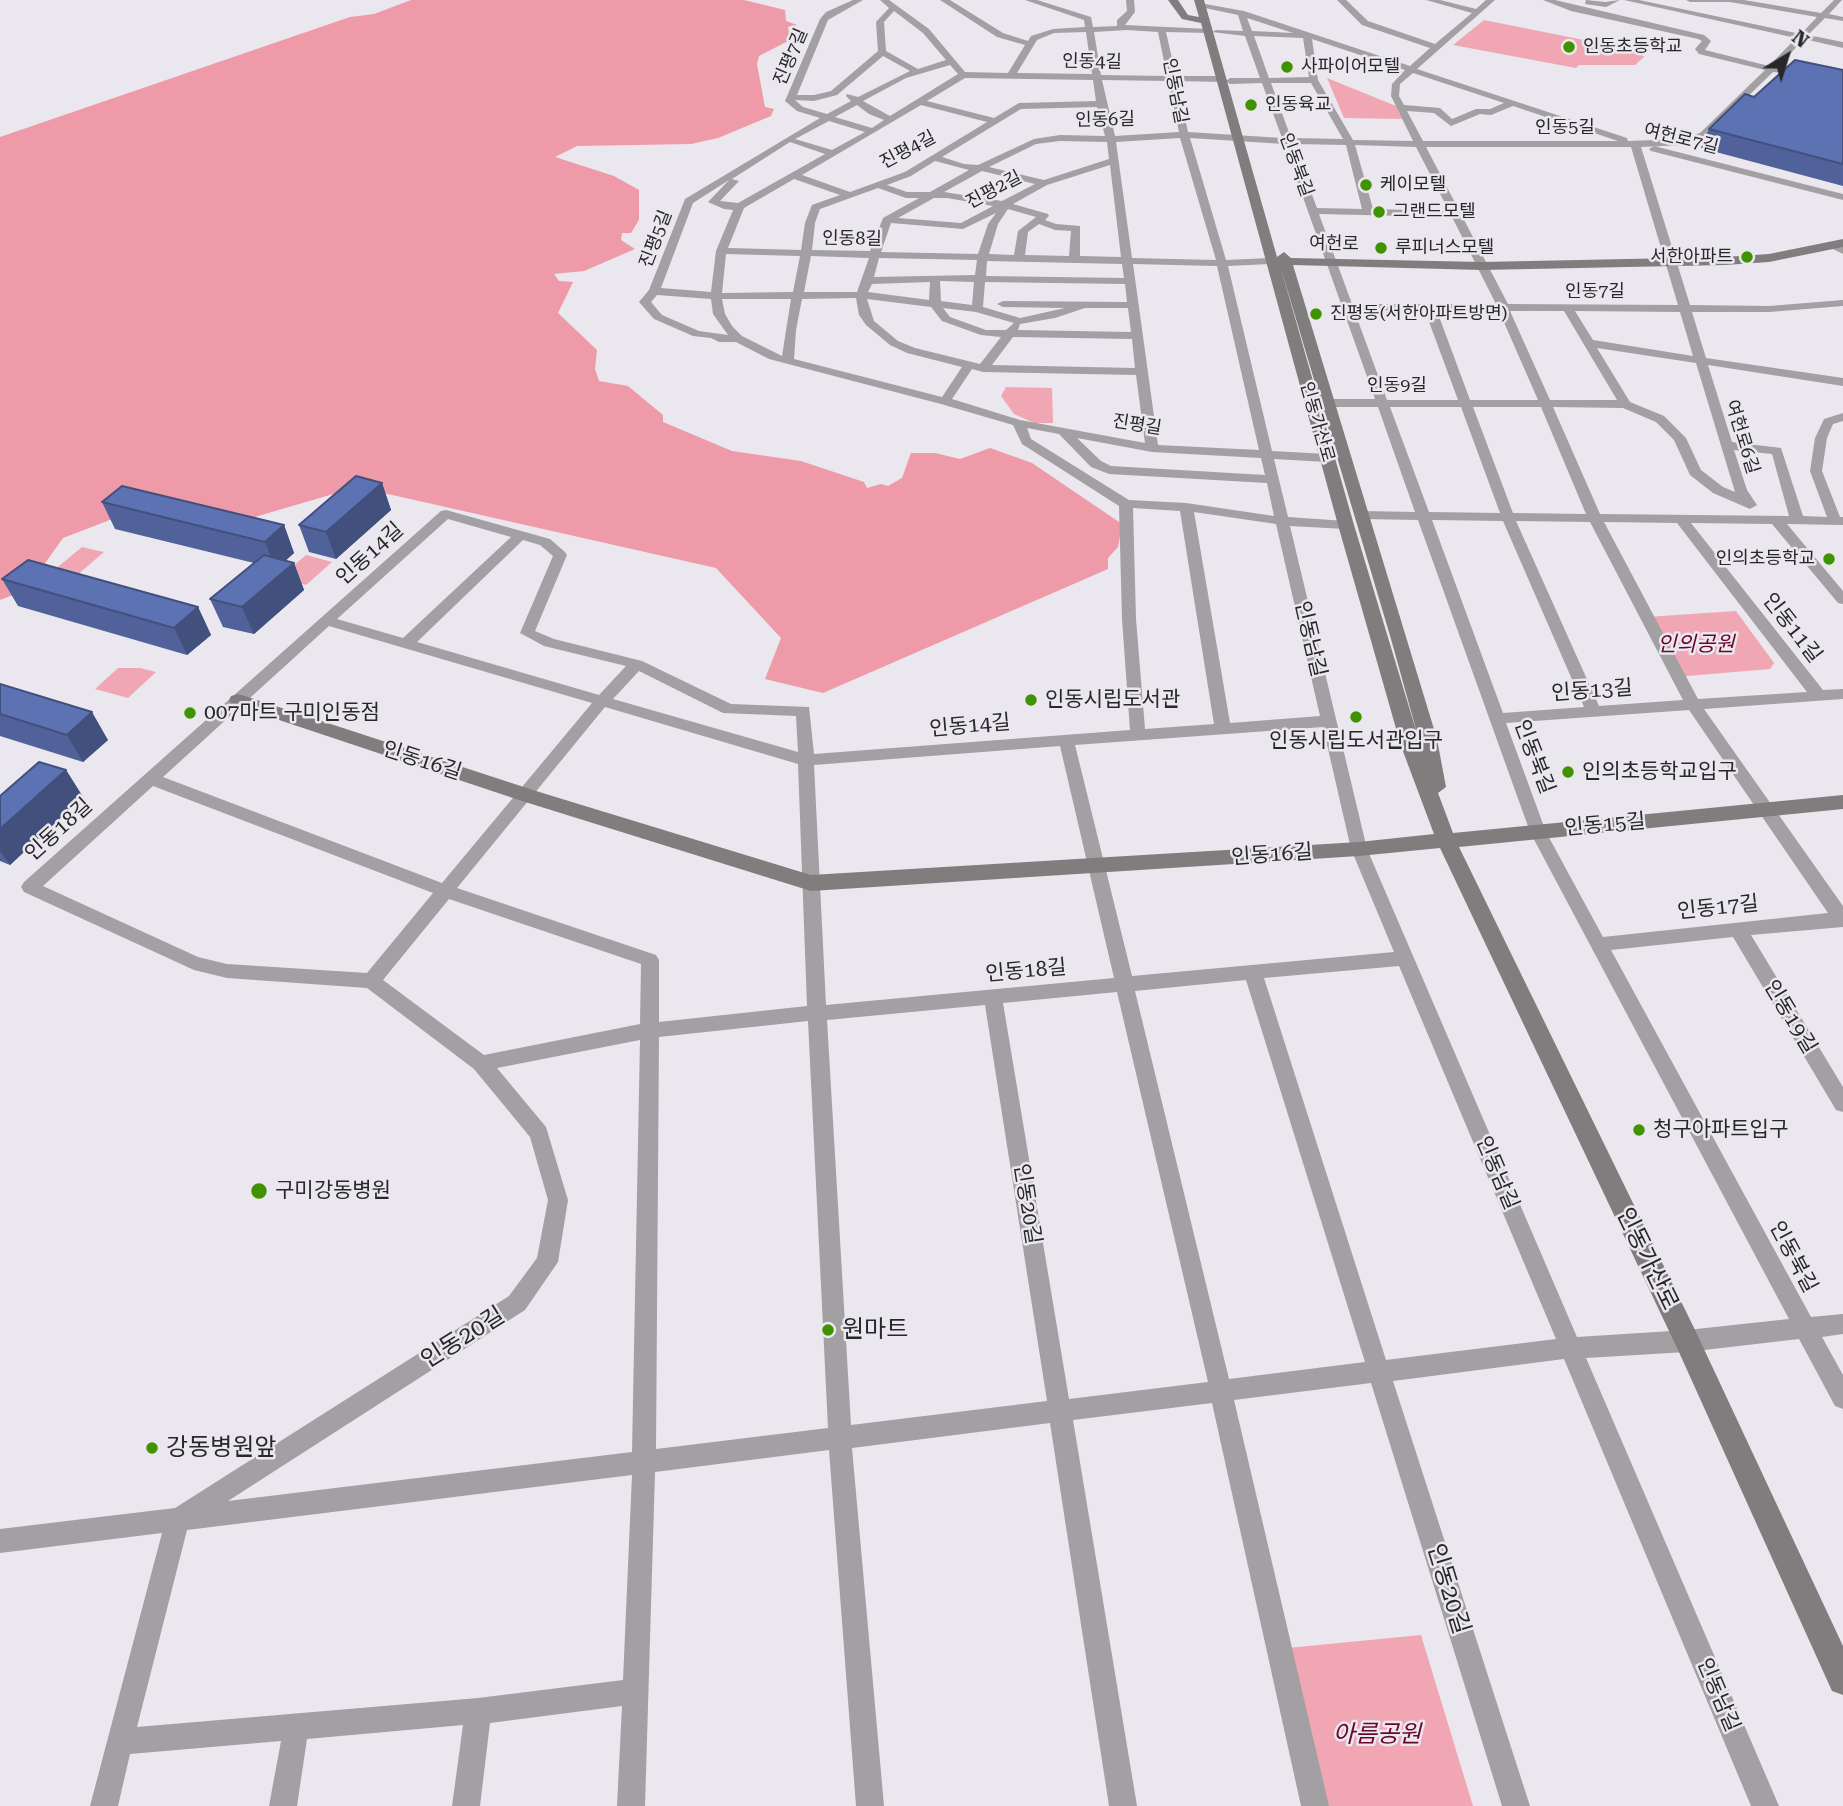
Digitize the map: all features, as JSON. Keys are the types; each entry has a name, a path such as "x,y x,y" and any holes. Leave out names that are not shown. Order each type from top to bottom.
{"main road":[{"path":"1173,0 1185,18 1207,15"},
{"name":"인동가산로","path":"1207,15 1278,261 1329,404 1428,740 1446,840"},
{"name":"여헌로","path":"1278,261 1482,265 1670,261 1769,258 1840,246"},
{"name":"인동가산로","path":"1278,261 1309,392 1346,525 1411,746 1446,840 1688,1341 1843,1680"},
{"name":"인동16길","path":"238,701 811,883 1359,849 1446,840"},
{"name":"인동15길","path":"1446,840 1843,803"}],"street":[{"name":"진평7길","path":"859,0 824,19 790,101 794,106 873,131"},
{"path":"944,0 1000,35 1030,44"},
{"path":"1028,0 1088,19 1101,104 1111,139 1152,448"},
{"path":"1127,28 1121,27 1120,22 1131,12 1130,0"},
{"path":"1341,0 1365,23 1437,48"},
{"path":"1430,0 1479,12"},
{"path":"1491,0 1395,84 1395,96 1504,310 1595,518 1693,705 1842,918"},
{"path":"1552,0 1574,9 1701,37 1707,41 1699,49 1702,52 1796,74"},
{"path":"1574,9 1582,2 1606,5 1616,0"},
{"path":"1632,0 1843,45"},
{"path":"1690,0 1734,0 1843,19"},
{"name":"인동5길","path":"1241,137 1287,141 1420,144 1682,142 1703,135 1772,69 1838,0"},
{"path":"830,153 792,140 786,155 764,169 746,167 713,202 728,207 740,206 873,131 963,75 926,31 889,3 880,22 881,52"},
{"name":"여헌로7길","path":"1207,15 1241,13 1635,144 1843,197"},
{"name":"인동북길","path":"1241,13 1538,832 1843,1398"},
{"path":"1011,76 1034,38 1053,31 1161,28 1207,15 1250,35 1307,36 1314,80 1350,143 1368,211"},
{"name":"인동남길","path":"1161,28 1174,78 1184,135 1222,264 1359,849 1765,1806"},
{"path":"792,97 821,97 834,93 881,52"},
{"path":"881,52 916,71"},
{"path":"828,117 894,80 952,61"},
{"name":"인동4길","path":"963,75 1264,80"},
{"path":"1264,80 1314,80"},
{"path":"841,86 857,103 891,120"},
{"path":"918,102 992,120"},
{"name":"진평4길","path":"788,361 790,330 810,223 816,207 829,200 908,174 1018,106 1039,103 1101,104"},
{"path":"1403,108 1437,110 1451,123 1479,111 1491,112 1513,103"},
{"name":"진평5길","path":"738,338 719,339 714,335 697,334 658,317 645,302 654,291 689,201 828,117"},
{"name":"인동6길","path":"887,220 927,196 1034,142 1060,138 1111,139 1184,135 1241,137"},
{"path":"1635,144 1670,261"},
{"path":"935,158 963,167 981,168 1044,183"},
{"name":"진평2길","path":"887,220 963,226 1044,183 1114,160"},
{"path":"791,175 850,195"},
{"path":"879,185 906,195 947,195 1006,205 1055,227 1076,228 1074,260"},
{"path":"977,309 982,259 993,224 1006,205"},
{"name":"진평길","path":"740,206 721,251 716,296 719,314 727,328 738,338 773,357 945,401 1018,423 1152,448 1265,452 1327,458"},
{"name":"인동북길","path":"1312,211 1457,214"},
{"path":"1018,259 1023,231 1040,218"},
{"path":"887,220 861,295 865,316 894,343 911,351 983,368 1142,372"},
{"name":"인동8길","path":"721,251 1222,264 1278,261"},
{"name":"여헌로6길","path":"1670,261 1740,490 1759,520"},
{"path":"868,281 935,278 1130,281"},
{"path":"935,278 936,305 946,319 956,324 985,332 1137,336"},
{"path":"654,291 716,296 861,295 977,309 1020,321 1055,315 1086,304"},
{"path":"1003,303 1133,305"},
{"name":"인동7길","path":"1347,307 1504,310 1769,309 1842,305"},
{"name":"인동9길","path":"1430,308 1508,517"},
{"path":"1568,309 1625,404"},
{"path":"983,368 1020,321"},
{"name":"여헌로6길","path":"1587,343 1843,382"},
{"path":"945,401 968,366"},
{"name":"인동9길","path":"1329,404 1625,404 1660,419 1680,438 1695,472 1718,490 1747,502"},
{"path":"1362,515 1839,521 1816,471 1821,438 1828,422 1843,417"},
{"path":"1018,423 1026,441 1126,505 1186,507 1282,522 1346,525"},
{"path":"1060,429 1096,464 1109,470 1271,479"},
{"path":"1726,445 1777,451 1797,520"},
{"path":"1126,505 1129,619 1138,735"},
{"path":"1186,507 1223,729"},
{"name":"인동14길","path":"327,621 446,514 545,542 560,555 527,634 549,643 637,664 728,709 804,711 805,760"},
{"path":"1508,517 1594,712"},
{"name":"인동11길","path":"1681,519 1818,695"},
{"path":"1776,520 1843,600"},
{"path":"405,644 520,535"},
{"path":"327,621 151,779 446,891 650,960 644,1462 632,1806"},
{"name":"인동14길","path":"327,621 805,760 1329,721"},
{"path":"481,1063 371,981 603,701 637,664"},
{"name":"인동13길","path":"1495,719 1843,694"},
{"path":"1066,739 1221,1391 1315,1806"},
{"path":"805,760 840,1438 870,1806"},
{"name":"인동18길","path":"151,779 30,887 194,963 227,971 371,981"},
{"name":"인동17길","path":"1599,944 1842,918"},
{"name":"인동19길","path":"1738,929 1843,1104"},
{"name":"인동18길","path":"481,1063 651,1030 1406,958"},
{"name":"인동20길","path":"1253,972 1516,1806"},
{"name":"인동20길","path":"993,997 1062,1411 1123,1806"},
{"name":"인동20길","path":"177,1520 517,1303 547,1262 558,1200 539,1133 481,1063"},
{"path":"1688,1341 1843,1324"},
{"name":"인동20길","path":"0,1541 1571,1348 1688,1341"},
{"path":"104,1806 177,1520"},
{"path":"121,1742 478,1712 637,1690"},
{"path":"466,1806 478,1712"},
{"path":"282,1806 296,1728"}],"green space":[{"path":"1484,20 1639,51 1644,57 1635,65 1579,65 1576,68 1453,45"},
{"path":"1327,78 1396,106 1402,119 1344,118"},
{"path":"1006,387 1052,388 1053,423 1034,423 1014,414 1001,396"},
{"path":"82,547 104,552 76,576 53,571"},
{"path":"306,555 332,562 306,585 280,577"},
{"name":"인의공원","path":"1736,611 1774,663 1770,669 1676,677 1647,617"},
{"path":"118,668 140,668 156,672 128,698 95,689"},
{"name":"아름공원","path":"1421,1635 1473,1806 1319,1806 1288,1648"}],"shaded area":[{"path":"411,0 744,0 785,10 786,21 797,25 788,27 790,40 759,56 757,64 765,107 774,109 771,116 718,138 691,144 577,146 555,157 614,176 639,190 639,220 631,233 622,233 621,240 635,249 584,271 554,274 559,281 573,282 558,313 597,350 595,369 599,381 628,386 663,415 663,422 732,451 801,461 864,482 867,488 881,484 888,486 902,478 911,453 935,453 960,459 990,448 1032,463 1122,524 1118,547 1108,558 1108,569 823,693 765,679 781,638 716,568 357,487 248,519 167,498 63,538 26,590 0,600 0,137 350,17 374,14"}],"building":[{"path":"1795,60 1843,70 1843,164 1709,129 1745,94 1754,97"},
{"path":"356,476 382,483 326,532 299,525"},
{"path":"122,486 284,525 265,542 102,502"},
{"path":"264,555 294,563 242,607 210,599"},
{"path":"28,560 198,607 174,628 2,579"},
{"path":"0,684 92,712 67,735 0,714"},
{"path":"39,762 66,770 0,829 0,796"}],"place":[{"name":"인동초등학교","path":"1569,47"},
{"name":"사파이어모텔","path":"1287,67"},
{"name":"인동육교","path":"1251,105"},
{"name":"케이모텔","path":"1366,185"},
{"name":"그랜드모텔","path":"1379,212"},
{"name":"루피너스모텔","path":"1381,248"},
{"name":"서한아파트","path":"1747,257"},
{"name":"진평동(서한아파트방면)","path":"1316,314"},
{"name":"인의초등학교","path":"1829,559"},
{"name":"인동시립도서관","path":"1031,700"},
{"name":"007마트 구미인동점","path":"190,713"},
{"name":"인동시립도서관입구","path":"1356,717"},
{"name":"인의초등학교입구","path":"1568,772"},
{"name":"청구아파트입구","path":"1639,1130"},
{"name":"구미강동병원","path":"259,1191"},
{"name":"원마트","path":"828,1330"},
{"name":"강동병원앞","path":"152,1448"}]}
